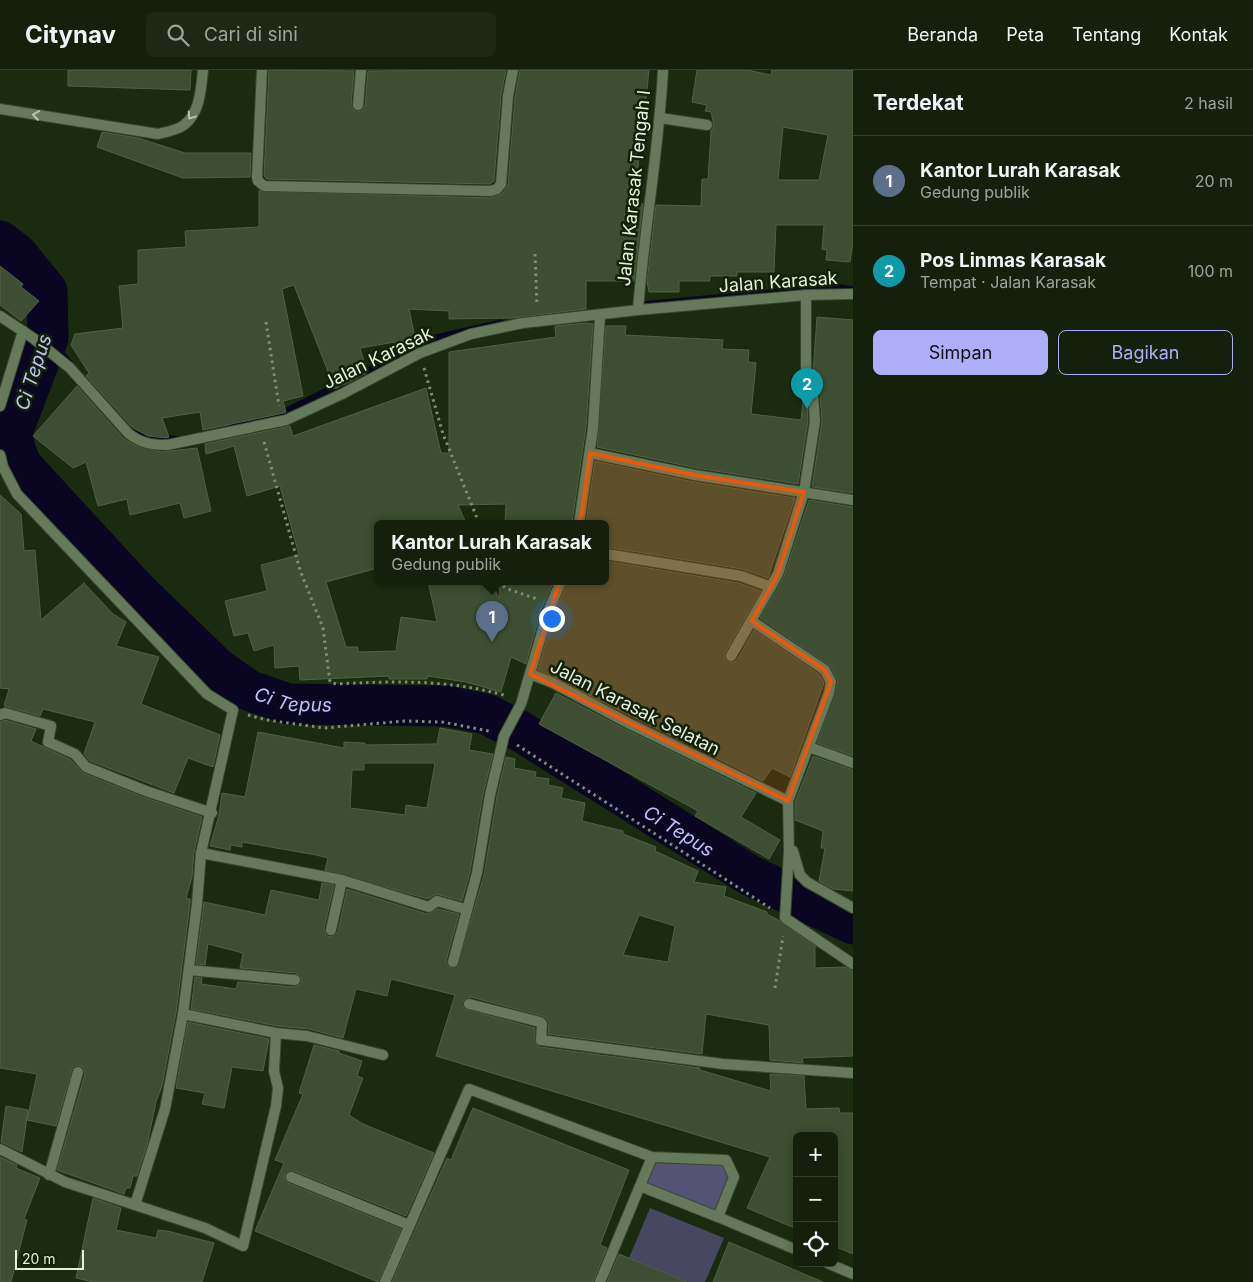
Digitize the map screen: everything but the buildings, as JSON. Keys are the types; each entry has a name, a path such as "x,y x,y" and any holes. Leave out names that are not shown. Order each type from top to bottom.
{"street":[{"path":"0,109 158,134 183,126 194,114 203,70"},
{"path":"262,70 257,177 258,181 264,186 491,192 498,189 500,184 508,96 513,70"},
{"path":"358,105 361,70"},
{"name":"Jalan Karasak Tengah I","path":"638,310 641,265 660,118 663,70"},
{"path":"660,118 706,125"},
{"name":"Jalan Karasak","path":"0,316 33,338 70,368 128,433 138,441 153,445 167,445 282,421 342,394 420,353 471,334 538,322 638,310 806,295 853,294"},
{"path":"731,656 778,574 804,492 815,421 813,396 806,373 806,295"},
{"path":"579,520 594,428 600,316"},
{"path":"0,406 23,331"},
{"path":"590,452 695,475 853,500"},
{"path":"0,455 3,467 17,494 207,694 233,710 212,813 201,853 183,1014 165,1109 135,1205"},
{"path":"609,554 741,576 770,587"},
{"name":"Jalan Karasak Selatan","path":"559,585 530,674 554,683 628,724 788,801"},
{"path":"752,621 825,670 831,682 829,693 788,801 789,851 786,915 853,964"},
{"path":"452,962 476,873 490,795 506,733 522,702 530,674"},
{"path":"0,715 5,713 51,726 48,742 75,754 86,767 146,791 212,813"},
{"path":"809,747 853,762"},
{"path":"789,851 793,852 800,876 807,882 853,908"},
{"path":"201,853 342,880 429,907 437,901 465,909"},
{"path":"332,930 342,880"},
{"path":"189,970 294,980"},
{"path":"469,1004 540,1022 542,1024 541,1040 723,1064 853,1073"},
{"path":"183,1014 276,1033 308,1036 383,1055"},
{"path":"0,1149 65,1182 205,1228 240,1246 245,1244 276,1106 278,1088 274,1071 276,1033"},
{"path":"49,1175 78,1072"},
{"path":"385,1282 468,1089 652,1157 726,1160 734,1177 718,1216"},
{"path":"600,1282 652,1157"},
{"path":"291,1177 409,1225"},
{"path":"640,1186 718,1216 793,1248"},
{"path":"836,1267 853,1274"}],"path":[{"path":"535,254 538,322"},
{"path":"266,322 282,421"},
{"path":"420,353 443,434 477,520"},
{"path":"260,426 300,570 323,628 330,682 336,684 401,682 458,685 522,702"},
{"path":"502,585 505,588 552,603"},
{"path":"233,710 267,720 324,728 405,721 442,722 506,733 786,915 775,988"}],"highlighted area":[{"path":"590,453 695,475 804,492 778,574 752,621 825,670 831,682 788,801 530,674 582,512"}],"shaded area":[{"path":"656,1162 723,1165 729,1177 715,1210 647,1183"},
{"path":"650,1208 724,1238 705,1282 688,1282 629,1258"}],"waterway":[{"name":"Ci Tepus","path":"0,241 17,254 47,291 48,338 13,430 14,446 21,465 137,591 217,668 248,690 288,704 447,706 486,714 520,731 751,876 853,924"},
{"path":"640,305 836,287 853,290"},
{"path":"360,375 427,340 501,323"},
{"path":"48,338 70,364"},
{"path":"233,427 285,412 341,384"},
{"path":"132,431 135,434 179,440"}],"place":[{"name":"Pos Linmas Karasak","path":"807,409"},
{"name":"Kantor Lurah Karasak","path":"492,642"}]}
